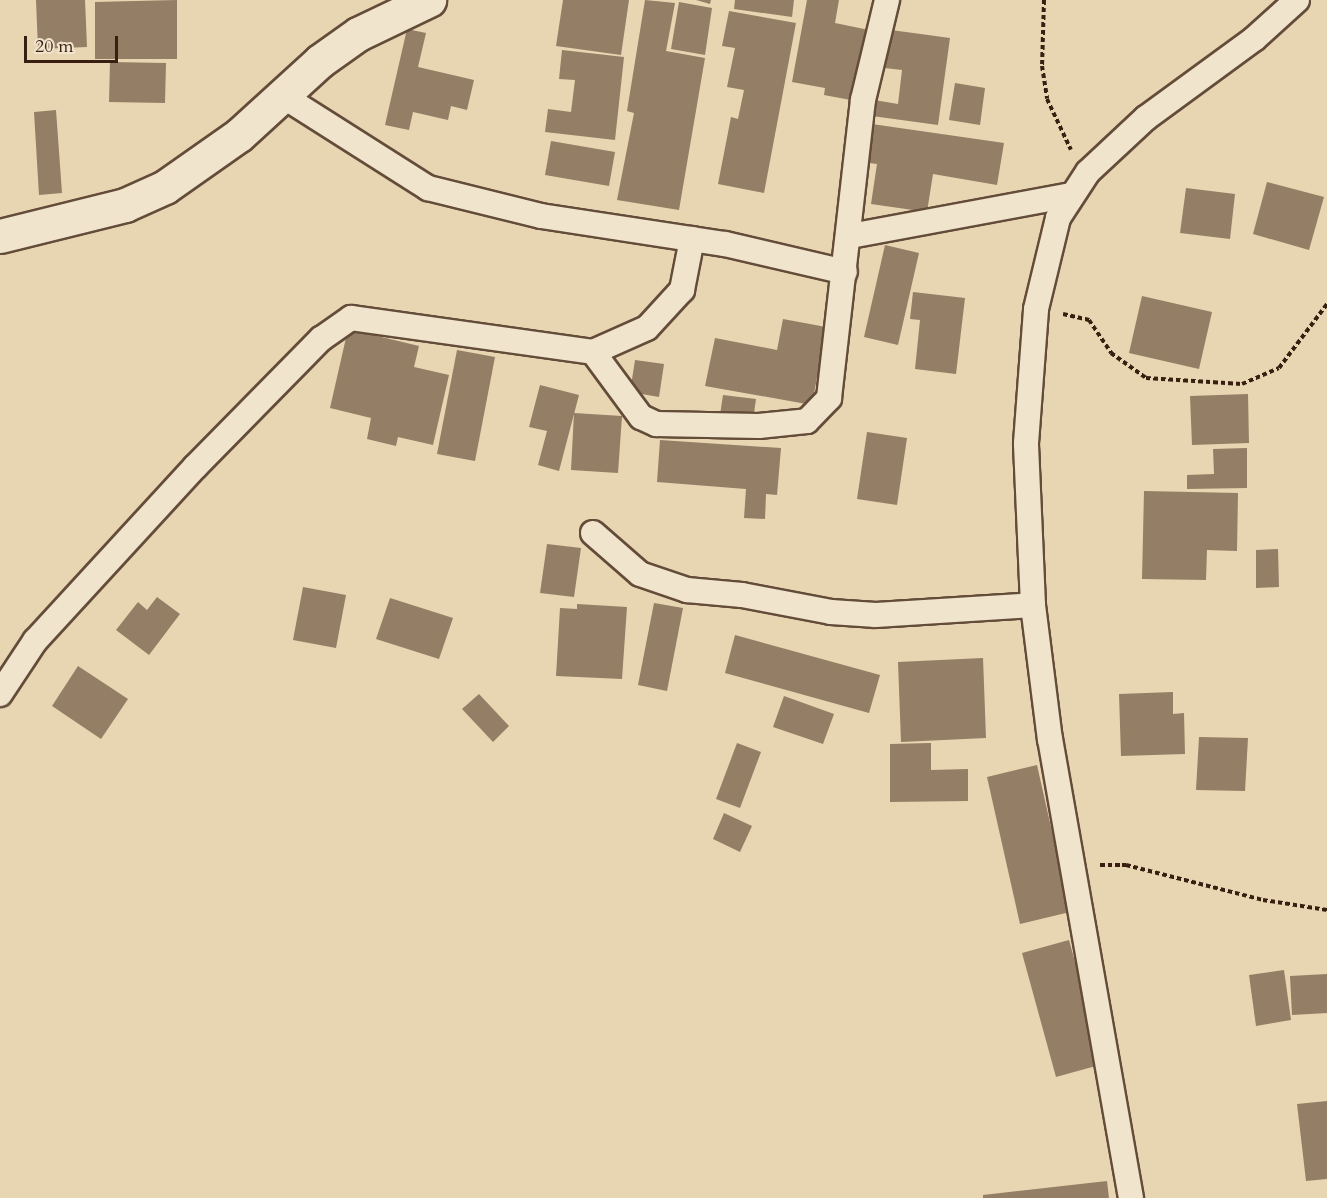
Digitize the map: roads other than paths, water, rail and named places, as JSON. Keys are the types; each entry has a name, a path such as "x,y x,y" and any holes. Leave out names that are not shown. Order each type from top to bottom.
{"street":[{"path":"0,236 125,205 165,187 206,161 283,96 320,61 358,34 429,0"},
{"path":"593,352 641,417 656,424 759,426 807,421 829,398 850,236 862,100 887,0"},
{"path":"1131,1198 1072,865 1033,605 1026,442 1035,312 1049,242 1071,195 1088,172 1146,118 1254,39 1298,0"},
{"path":"283,96 428,188 478,204 540,216 692,239 845,272"},
{"path":"850,236 1071,195"},
{"path":"0,694 35,640 195,467 321,339 351,318 593,352 647,328 682,290 692,239"},
{"path":"593,533 640,574 687,590 865,614 1033,605"}]}
